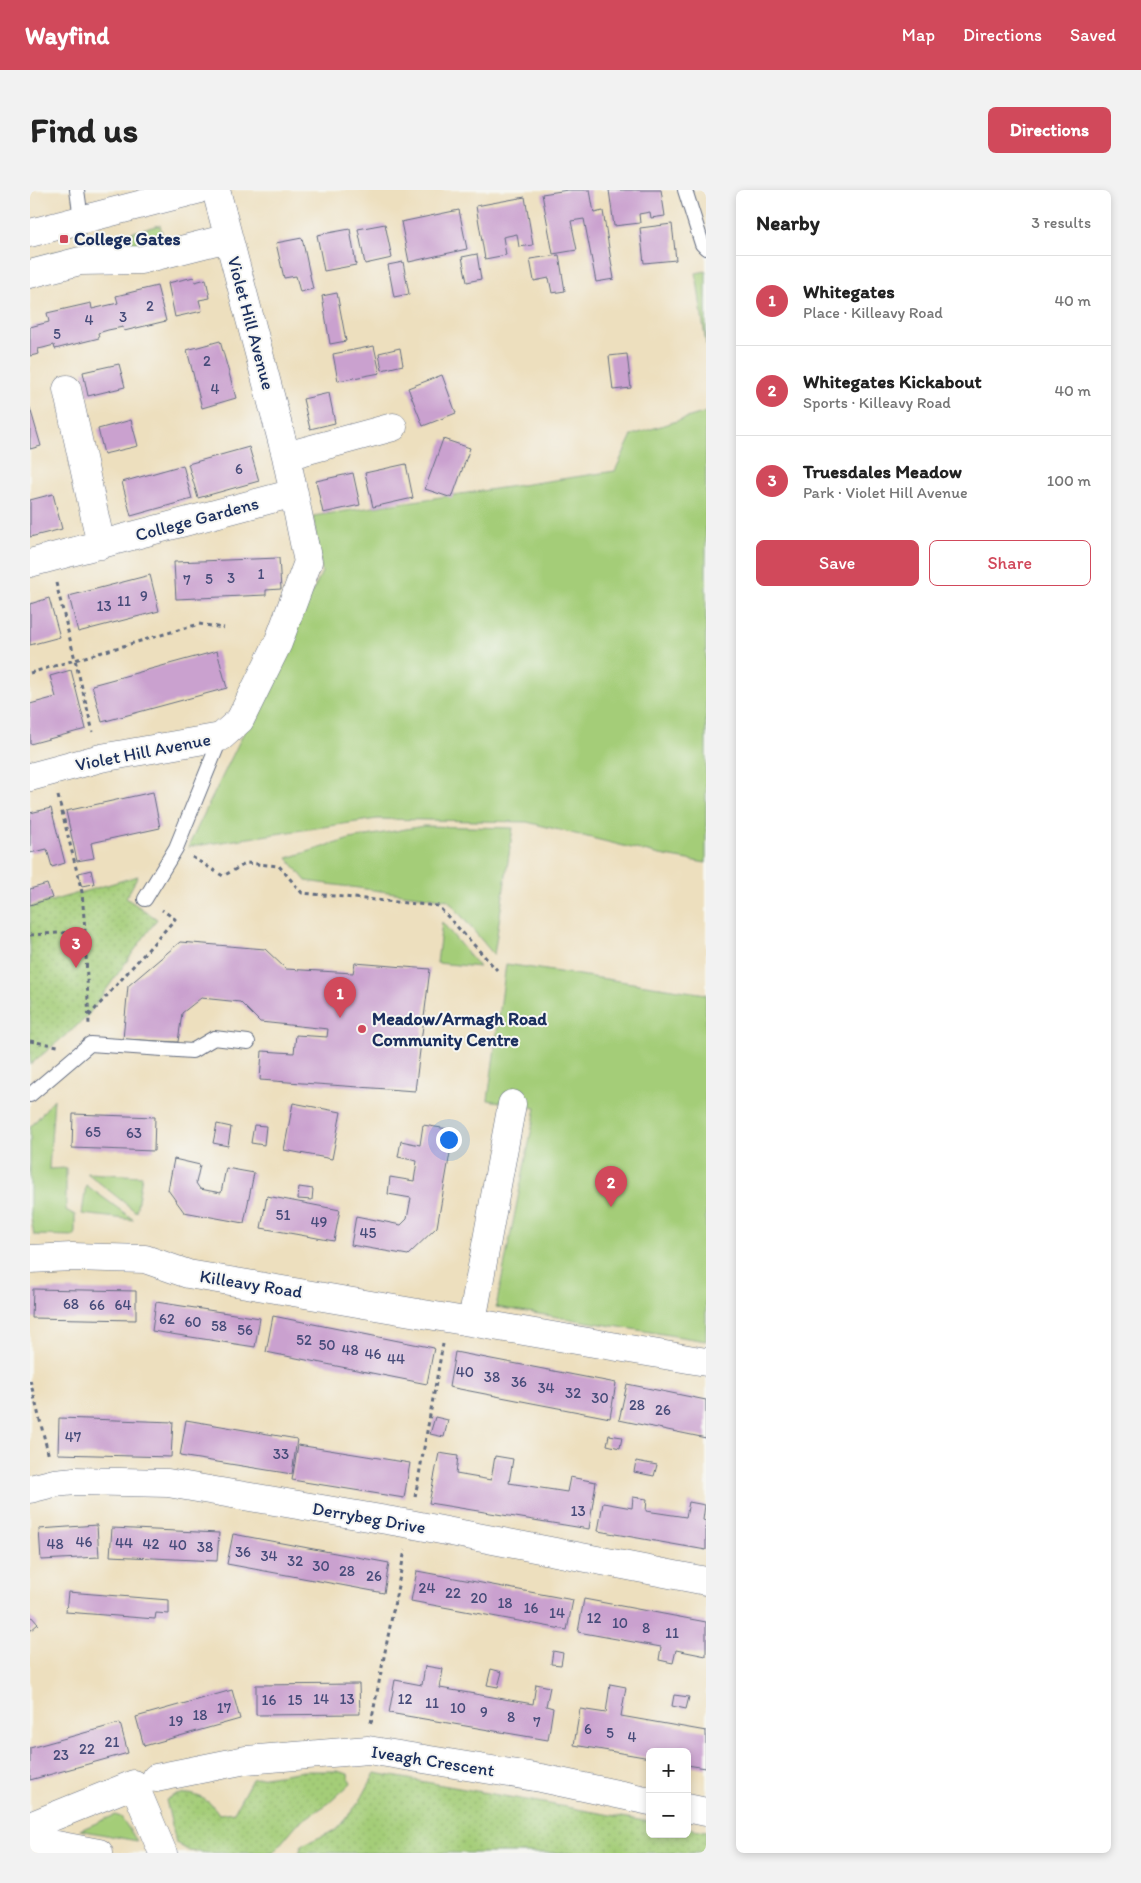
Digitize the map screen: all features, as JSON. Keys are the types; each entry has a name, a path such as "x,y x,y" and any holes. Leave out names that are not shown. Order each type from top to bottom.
{"street":[{"path":"30,233 197,190"},
{"name":"Violet Hill Avenue","path":"41,774 99,758 221,737 240,720 278,643 308,562 286,456 216,190"},
{"path":"30,274 80,261 141,260 228,238"},
{"path":"67,390 101,545"},
{"path":"286,456 393,427"},
{"name":"College Gardens","path":"40,561 294,493"},
{"path":"472,1321 512,1104"},
{"name":"Killeavy Road","path":"30,1259 72,1257 145,1259 188,1274 706,1362"},
{"name":"Derrybeg Drive","path":"42,1486 168,1483 410,1524 706,1581"},
{"name":"Iveagh Crescent","path":"30,1830 36,1824 145,1781 246,1760 368,1750 541,1778 646,1800"},
{"path":"145,1781 163,1853"},
{"path":"691,1809 706,1812"},
{"path":"30,1840 99,1853"}],"lane":[{"path":"77,190 81,219"},
{"path":"685,190 702,244 706,248"},
{"path":"145,899 176,848 221,737"},
{"path":"30,1095 90,1044 192,1052 214,1038 248,1042"}],"path":[{"path":"40,561 75,661 99,758"},
{"path":"30,673 199,624 224,628"},
{"path":"41,774 82,892 90,1044"},
{"path":"176,848 223,876 247,863 279,866 302,893 438,906 497,970"},
{"path":"88,1017 176,919 145,899"},
{"path":"30,935 85,931"},
{"path":"370,1730 444,1340"},
{"path":"30,1380 42,1486"}],"green space":[{"path":"160,225 163,238 152,246 121,245 30,268 30,259"},
{"path":"706,271 706,345 696,273"},
{"path":"706,412 706,863 660,855 527,822 377,819 188,847 322,572 313,516 615,471 632,435"},
{"path":"423,826 513,828 494,955 448,900 306,881 287,858 350,839"},
{"path":"138,876 126,898 157,919 86,1018 30,1065 30,907"},
{"path":"442,922 479,967 437,963"},
{"path":"506,964 706,994 706,1341 496,1307 536,1108 488,1100"},
{"path":"54,1099 49,1169 66,1168 66,1210 75,1215 75,1236 34,1235 30,1212 30,1128"},
{"path":"87,1173 142,1176 136,1212"},
{"path":"86,1185 134,1220 82,1214"},
{"path":"303,1771 337,1771 348,1774 351,1783 329,1803 297,1824 273,1853 208,1853 189,1851 176,1843 166,1800 173,1796 181,1794 196,1795 209,1802 219,1814 234,1812 252,1779"},
{"path":"375,1773 646,1821 646,1838 691,1838 691,1829 706,1831 706,1853 299,1853 302,1845 336,1830 360,1801"},
{"path":"115,1815 121,1817 137,1841 80,1830"}],"building":[{"path":"568,190 590,190 594,213 603,211 614,279 596,282 584,219 571,221 577,250 553,254 542,194"},
{"path":"609,190 661,190 665,216 651,218 650,212 639,214 640,223 614,226"},
{"path":"525,197 533,245 519,247 517,234 503,237 506,255 485,259 476,206"},
{"path":"459,210 467,249 409,262 401,222"},
{"path":"385,224 392,258 365,264 358,229"},
{"path":"672,224 676,260 644,263 640,228"},
{"path":"350,229 356,265 324,271 317,235"},
{"path":"302,238 313,289 300,292 296,276 284,278 276,243"},
{"path":"477,254 481,279 467,282 462,257"},
{"path":"559,255 565,291 552,293 549,278 534,281 530,259"},
{"path":"403,262 409,294 394,297 388,265"},
{"path":"194,277 195,282 206,279 210,298 199,300 202,311 175,317 168,283"},
{"path":"157,286 166,321 124,331 123,327 108,330 98,333 99,338 55,349 54,345 38,349 39,354 30,356 30,327 49,322 47,313 91,303 92,309 118,303 116,296"},
{"path":"337,293 346,341 330,344 322,296"},
{"path":"220,341 236,398 202,408 187,350"},
{"path":"374,346 380,373 338,381 333,354"},
{"path":"400,348 403,365 382,370 379,353"},
{"path":"627,354 631,388 613,390 609,356"},
{"path":"119,364 125,387 88,396 83,372"},
{"path":"442,375 456,413 423,426 408,388"},
{"path":"329,393 335,423 310,429 303,399"},
{"path":"30,408 41,446 30,449"},
{"path":"131,420 138,446 104,454 98,429"},
{"path":"443,439 470,448 452,498 425,489"},
{"path":"249,447 259,481 198,498 188,464"},
{"path":"406,464 413,498 373,507 365,473"},
{"path":"183,465 192,499 131,516 122,482"},
{"path":"353,473 360,505 323,513 316,481"},
{"path":"53,494 62,529 30,537 30,500"},
{"path":"279,558 281,589 266,590 266,595 176,599 174,562"},
{"path":"150,575 159,611 78,632 69,596"},
{"path":"49,598 60,637 30,645 30,604"},
{"path":"217,651 227,688 102,722 92,685"},
{"path":"71,670 86,729 30,744 30,704 56,697 50,676"},
{"path":"153,792 160,828 91,843 94,858 77,861 66,811"},
{"path":"51,808 65,863 52,867 47,849 30,853 30,813"},
{"path":"91,870 94,884 81,886 79,873"},
{"path":"47,884 52,898 30,905 30,889"},
{"path":"180,942 265,949 286,969 353,973 355,963 430,969 415,1091 260,1080 262,1051 294,1053 296,1035 327,1037 328,1029 260,1022 240,1002 201,998 182,1013 178,1042 123,1039 128,986"},
{"path":"293,1103 341,1112 332,1159 284,1150"},
{"path":"73,1114 155,1117 154,1151 72,1148"},
{"path":"217,1124 231,1127 228,1146 213,1143"},
{"path":"254,1125 266,1126 264,1145 251,1143"},
{"path":"423,1125 454,1130 437,1227 408,1255 351,1245 356,1216 401,1225 407,1219 411,1198 388,1194 390,1177 414,1181 417,1161 398,1157 401,1141 420,1145"},
{"path":"174,1159 200,1165 196,1183 200,1189 221,1193 226,1168 254,1173 244,1223 184,1212 168,1190"},
{"path":"299,1187 313,1189 312,1200 298,1199"},
{"path":"267,1196 340,1210 334,1241 261,1228"},
{"path":"33,1289 136,1291 136,1320 32,1318"},
{"path":"156,1302 260,1318 255,1347 152,1331"},
{"path":"273,1316 434,1348 427,1384 266,1352"},
{"path":"455,1352 616,1383 610,1418 449,1387"},
{"path":"627,1384 706,1400 706,1438 619,1420"},
{"path":"435,1417 448,1420 444,1437 430,1434"},
{"path":"59,1418 173,1422 171,1457 58,1454"},
{"path":"186,1420 297,1439 292,1474 180,1456"},
{"path":"609,1435 622,1437 620,1448 607,1445"},
{"path":"298,1445 410,1463 404,1498 292,1480"},
{"path":"439,1453 458,1456 456,1474 491,1480 495,1456 513,1459 509,1483 567,1492 570,1477 596,1482 589,1529 429,1503"},
{"path":"636,1461 657,1465 654,1476 634,1472"},
{"path":"633,1497 647,1499 646,1511 686,1517 689,1502 705,1505 703,1520 706,1521 706,1550 598,1531 603,1503 632,1508"},
{"path":"97,1525 99,1557 41,1560 39,1529"},
{"path":"112,1528 219,1533 217,1561 110,1556"},
{"path":"233,1534 389,1563 384,1593 227,1564"},
{"path":"417,1571 573,1600 567,1630 411,1601"},
{"path":"68,1592 169,1600 169,1614 156,1613 155,1619 66,1612"},
{"path":"584,1599 706,1622 706,1656 676,1650 673,1663 659,1660 661,1647 578,1632"},
{"path":"30,1615 38,1624 30,1631"},
{"path":"553,1651 563,1653 561,1665 551,1664"},
{"path":"425,1666 443,1669 440,1688 533,1704 536,1684 550,1687 546,1706 553,1708 548,1740 389,1713 395,1680 422,1685"},
{"path":"491,1669 502,1672 498,1687 487,1685"},
{"path":"359,1684 360,1714 256,1715 256,1685"},
{"path":"610,1684 626,1687 621,1716 706,1731 706,1768 691,1766 691,1748 646,1748 646,1757 574,1745 580,1709 606,1713"},
{"path":"232,1690 240,1719 144,1746 136,1717"},
{"path":"674,1695 689,1697 686,1709 672,1706"},
{"path":"120,1723 128,1753 30,1780 30,1748"}],"place":[{"name":"College Gates","path":"64,239"},
{"name":"Truesdales Meadow","path":"76,968"},
{"name":"Whitegates","path":"340,1018"},
{"name":"Meadow/Armagh Road Community Centre","path":"362,1029"},
{"name":"Whitegates Kickabout","path":"611,1207"}]}
